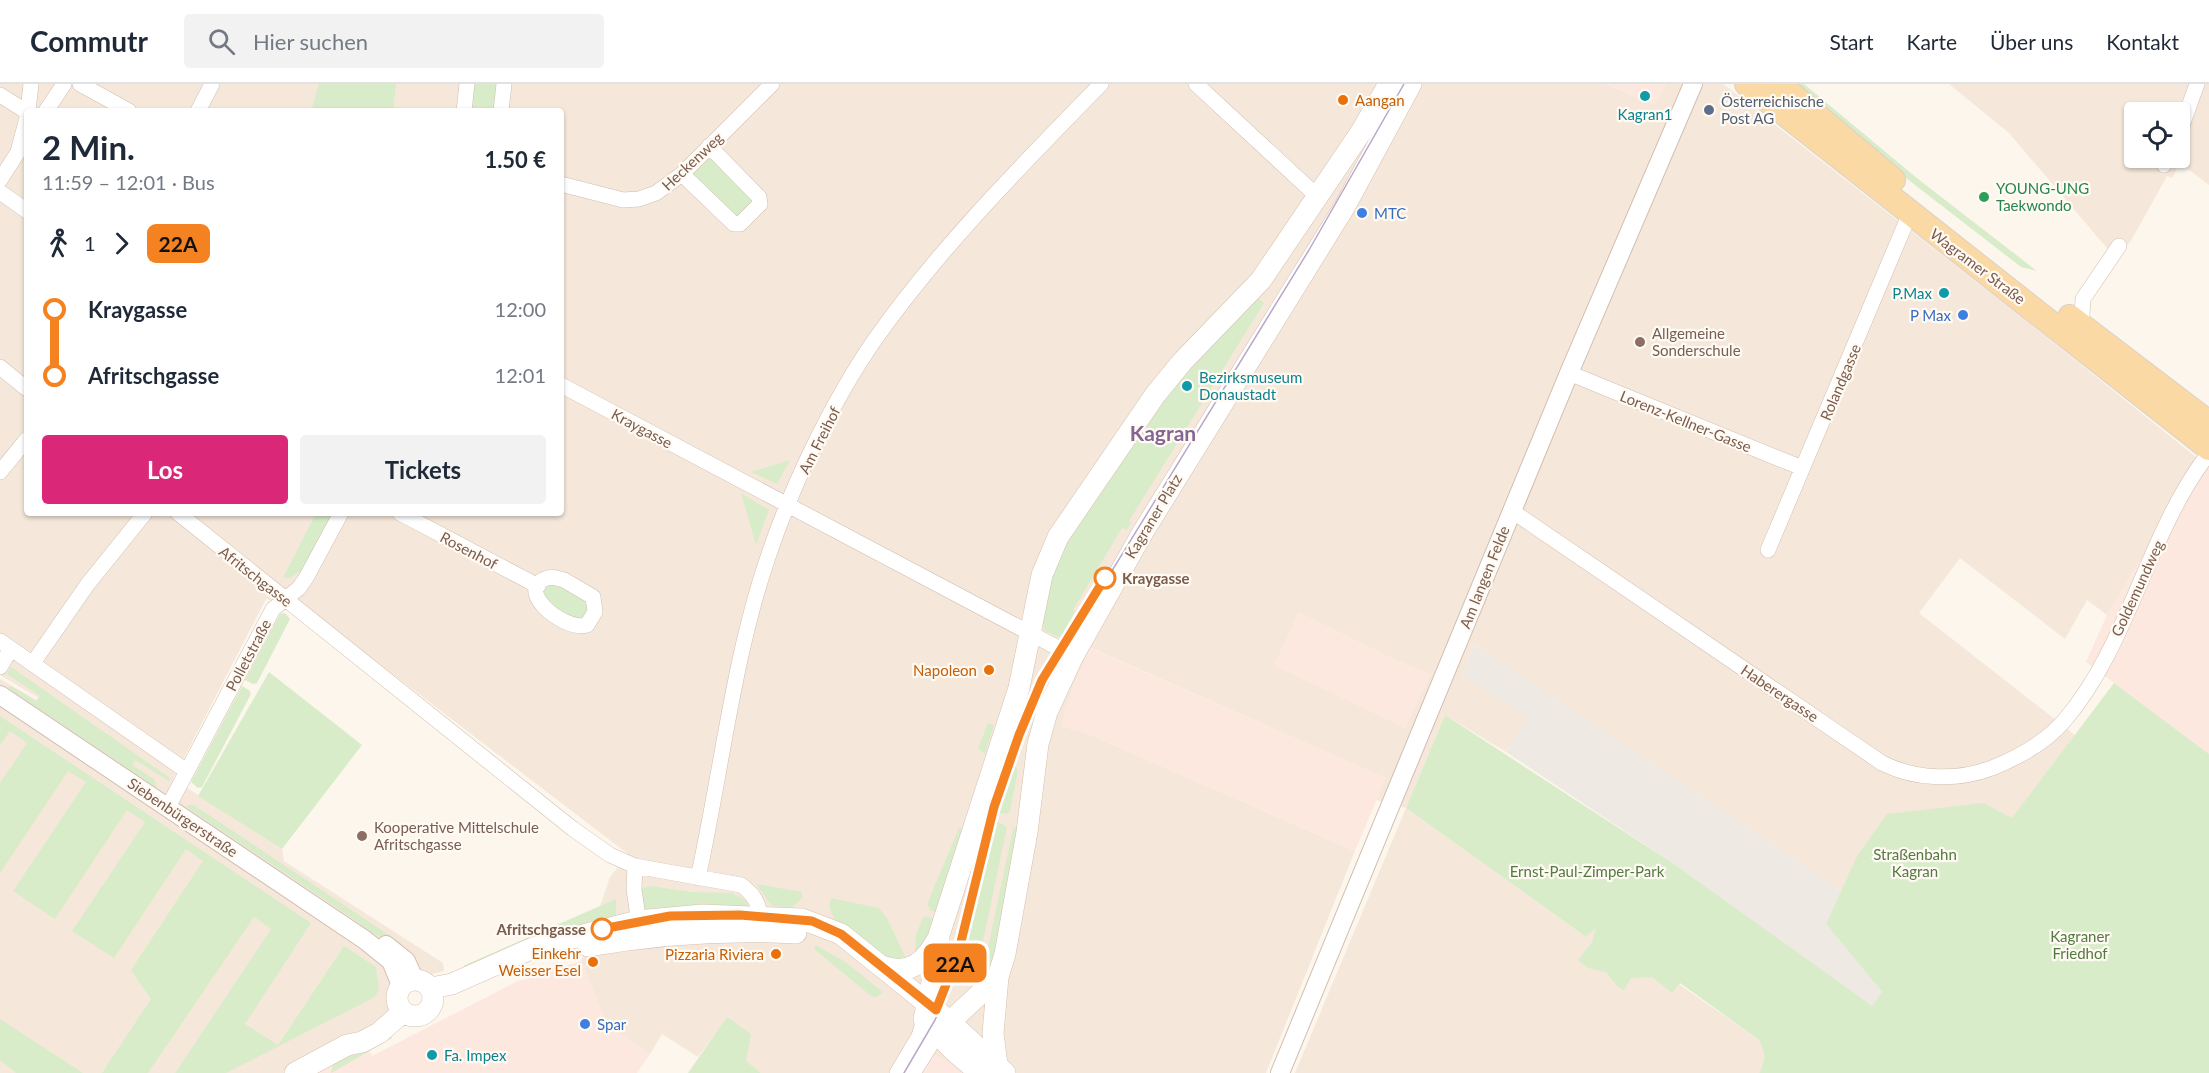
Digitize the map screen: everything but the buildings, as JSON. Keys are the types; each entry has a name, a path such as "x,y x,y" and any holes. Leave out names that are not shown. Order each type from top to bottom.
{"main road":[{"path":"881,966 899,970 924,961 939,935 1010,719 1032,634 1046,563 1070,517 1155,395 1182,362 1261,280 1318,197 1389,84"},
{"name":"Kagraner Platz","path":"994,1070 993,1033 998,977 1005,954 1027,832 1038,744 1047,712 1073,656 1155,513 1345,206 1411,84"},
{"name":"Wagramer Straße","path":"1747,84 2209,448"},
{"name":"Wagramer Straße","path":"1779,84 1908,193 2209,423"},
{"path":"295,1073 347,1045 363,1042 379,1033 413,994 459,995 541,959 639,929 670,916 761,924 811,935 831,944 934,1018"},
{"path":"761,924 802,919 841,934 881,966 934,1018 994,1070"},
{"path":"934,1018 939,935"},
{"path":"934,1018 998,977"}],"street":[{"path":"28,108 31,84"},
{"path":"48,108 64,84"},
{"path":"80,84 124,108"},
{"path":"200,108 212,84"},
{"path":"464,108 467,84"},
{"path":"501,108 504,84"},
{"name":"Heckenweg","path":"564,185 607,198 631,200 662,191 772,84"},
{"name":"Am Freihof","path":"698,878 753,604 787,506 855,372 902,304 1002,185 1101,84"},
{"path":"1196,84 1318,197"},
{"name":"Am langen Felde","path":"1280,1073 1569,373 1694,84"},
{"path":"2190,103 2197,84"},
{"path":"0,95 24,110"},
{"path":"0,180 18,152 24,132"},
{"path":"682,174 734,224 740,224 760,204 759,197 710,146"},
{"path":"0,192 24,209"},
{"name":"Rolandgasse","path":"1768,550 1910,213"},
{"path":"2078,322 2082,315 2084,298 2119,246"},
{"path":"0,367 24,387"},
{"name":"Lorenz-Kellner-Gasse","path":"1569,373 1802,468"},
{"name":"Kraygasse","path":"564,387 1073,656"},
{"path":"0,472 24,443"},
{"name":"Goldemundweg","path":"2064,722 2103,661 2186,483 2209,453"},
{"name":"Haberergasse","path":"1512,511 1891,767 1940,778 1976,774 2028,752 2064,722"},
{"path":"33,663 87,585 143,516"},
{"name":"Afritschgasse","path":"182,516 573,829 610,855 635,866 741,885 753,896 761,924"},
{"name":"Polletstraße","path":"168,807 185,770 273,609 299,588 339,516"},
{"name":"Rosenhof","path":"406,516 538,586"},
{"path":"0,667 6,645 185,770"},
{"name":"Siebenbürgerstraße","path":"0,695 365,940 379,940 400,954 406,961 413,994"},
{"path":"635,866 634,889 639,929"},
{"path":"897,1073 919,1036 934,1018"},
{"path":"913,1073 934,1018"}],"shaded area":[{"path":"0,84 1605,84 1654,104 1666,84 1723,84 2024,319 2201,461 2107,615 2087,600 2065,639 1960,558 1919,613 2075,735 2012,819 1982,803 1862,851 1857,856 1842,892 1474,644 1462,676 1528,718 1506,752 1445,715 1406,808 1376,800 1385,778 1091,648 1073,687 1061,726 1084,732 1355,851 1266,1073 972,1073 934,1056 922,1073 761,1073 745,1062 728,1017 698,1057 662,1034 650,1054 607,1026 581,961 610,877 628,854 313,613 266,599 173,779 282,849 284,861 443,963 444,971 406,981 398,993 397,1002 403,1012 306,1073 0,1073 0,679 120,747 0,675"},
{"name":"Kagran1","path":"1605,84 1666,84 1654,104"},
{"path":"1949,84 2209,84 2209,185 2187,168 2190,168 2190,102 2124,102 2124,168 2177,168 2172,178 2167,176 2132,239 2117,260 2009,133"},
{"path":"2201,461 2209,467 2209,754 2086,662 2107,615"},
{"path":"1299,612 1394,659 1431,674 1405,728 1274,665"},
{"path":"1474,644 1842,892 1826,924 1882,992 1872,1007 1674,864 1506,752 1527,718 1462,676"},
{"path":"1090,648 1386,778 1355,851 1084,732 1061,726 1073,687"},
{"path":"1406,808 1586,937 1597,927 1759,1040 1763,1047 1764,1065 1759,1073 1295,1073"},
{"path":"581,961 607,1026 650,1054 637,1073 306,1073 366,1044 372,1056 516,982"},
{"path":"934,1055 972,1073 922,1073"}],"green space":[{"path":"319,84 396,84 393,108 312,108"},
{"path":"471,84 500,84 497,108 468,108"},
{"path":"1797,84 1804,84 1918,179 2037,271 2021,267 1906,178"},
{"path":"711,153 757,200 736,221 690,175"},
{"path":"1255,295 1264,303 1129,521 1131,523 1127,530 1122,528 1073,610 1075,611 1061,638 1045,631 1042,621 1052,565 1149,410"},
{"path":"790,460 777,484 751,472"},
{"path":"741,493 769,510 756,545"},
{"path":"314,516 332,516 302,573 300,571 290,578 283,578"},
{"path":"552,583 587,598 591,609 580,621 545,604 543,589"},
{"path":"285,613 290,619 257,683 253,684 245,680 280,614"},
{"path":"11,667 170,778 169,781 135,760 132,765 154,779 157,788 7,688 11,686 36,701 40,696 7,674"},
{"path":"269,672 362,745 282,849 198,796"},
{"path":"2114,683 2209,754 2209,1073 1759,1073 1764,1057 1759,1040 1680,983 1672,993 1652,977 1631,978 1624,990 1618,987 1606,972 1588,968 1578,960 1592,942 1596,928 1586,937 1406,808 1445,715 1674,864 1872,1006 1882,992 1826,924 1857,856 1887,814 1983,803 2012,818"},
{"path":"242,686 251,694 202,787 198,788 191,782"},
{"path":"0,716 311,923 245,1024 278,1045 344,946 376,967 379,989 375,997 226,1073 175,1073 271,929 254,917 148,1073 102,1073 151,999 131,970 203,861 186,849 114,958 72,931 145,822 127,810 55,919 13,891 86,782 68,771 0,873 0,783 27,743 10,731 0,745"},
{"path":"988,723 994,725 985,754 978,749"},
{"path":"1014,765 1018,770 1010,811 1007,814 1000,813"},
{"path":"194,805 401,943 401,947 362,928 361,924 186,807"},
{"path":"997,821 1007,827 983,941 966,983 957,986"},
{"path":"1018,826 995,968 968,993 988,948 1013,829"},
{"path":"959,828 963,829 936,912 931,911 927,904"},
{"path":"756,884 802,892 802,898 792,907 772,906"},
{"path":"651,886 691,892 732,893 747,901 748,909 644,914 640,889"},
{"path":"831,898 879,908 887,918 908,963 896,964 834,919 829,907"},
{"path":"616,899 616,916 601,918 462,969 465,965"},
{"path":"924,916 934,919 928,942 915,955 916,934"},
{"path":"815,945 844,961 883,992 877,997 871,996 815,950"},
{"path":"727,1017 751,1034 746,1061 761,1073 688,1073"},
{"path":"0,1019 83,1073 16,1073 0,1060"},
{"path":"388,1032 392,1038 331,1073 334,1062"}],"tram line":[{"path":"904,1073 935,1020 954,976 1005,784 1023,731 1051,670 1309,250 1404,84"}],"bus line":[{"name":"22A","path":"602,929 670,916 740,915 812,921 841,934 936,1010 958,954 994,807 1019,735 1042,680 1105,578"}],"place":[{"name":"Kagran1","path":"1645,96"},
{"name":"Aangan","path":"1343,100"},
{"name":"Österreichische Post AG","path":"1709,110"},
{"name":"YOUNG-UNG Taekwondo","path":"1984,197"},
{"name":"MTC","path":"1362,213"},
{"name":"P.Max","path":"1944,293"},
{"name":"P Max","path":"1963,315"},
{"name":"Allgemeine Sonderschule","path":"1640,342"},
{"name":"Bezirksmuseum Donaustadt","path":"1187,386"},
{"name":"Kraygasse","path":"1105,578"},
{"name":"Napoleon","path":"989,670"},
{"name":"Kooperative Mittelschule Afritschgasse","path":"362,836"},
{"name":"Afritschgasse","path":"602,929"},
{"name":"Pizzaria Riviera","path":"776,954"},
{"name":"Einkehr Weisser Esel","path":"593,962"},
{"name":"Spar","path":"585,1024"},
{"name":"Fa. Impex","path":"432,1055"}],"district":[{"name":"Kagran","path":"1163,432"}],"park label":[{"name":"Straßenbahn Kagran","path":"1915,862"},
{"name":"Ernst-Paul-Zimper-Park","path":"1587,871"},
{"name":"Kagraner Friedhof","path":"2080,944"}]}
